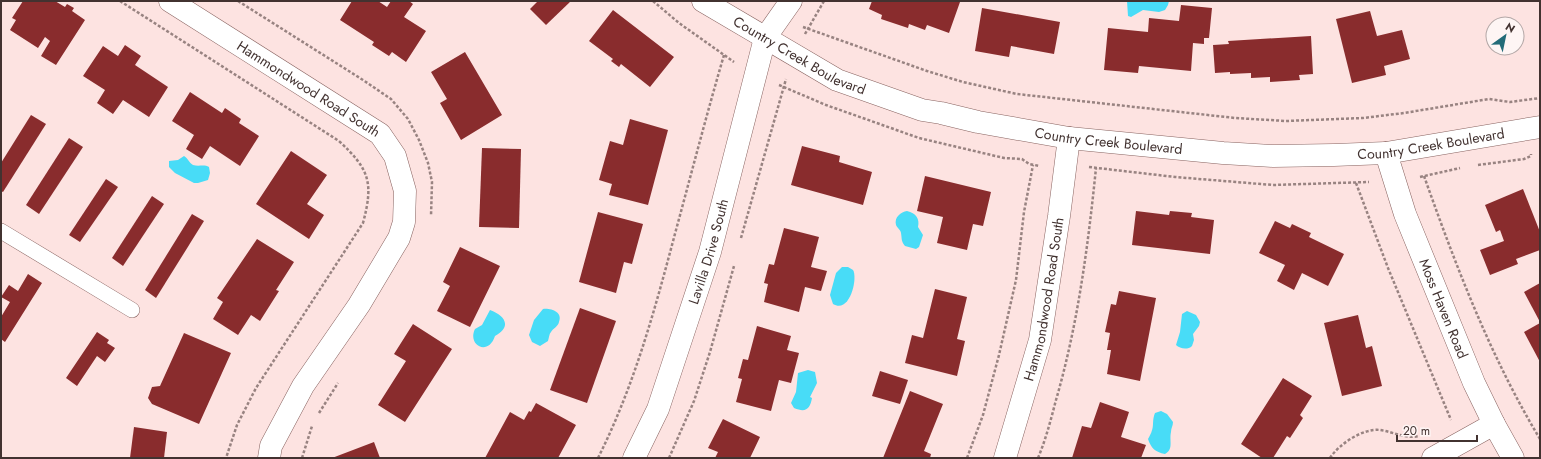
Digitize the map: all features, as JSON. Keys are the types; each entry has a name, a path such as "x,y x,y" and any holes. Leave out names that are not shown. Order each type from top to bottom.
{"street":[{"name":"Hammondwood Road South","path":"170,1 380,134 395,156 405,191 404,222 399,238 359,306 303,386 271,446 269,458"},
{"name":"Country Creek Boulevard","path":"703,1 837,80 922,110 978,122 1069,138 1223,153 1273,156 1386,153 1540,127"},
{"path":"765,38 787,8"},
{"name":"Lavilla Drive South","path":"634,458 658,409 710,252 765,38"},
{"name":"Hammondwood Road South","path":"1005,458 1040,340 1069,138"},
{"name":"Moss Haven Road","path":"1386,153 1405,214 1474,382 1494,424 1513,458"},
{"path":"1433,458 1494,424"}],"lane":[{"path":"1,230 132,310"}],"path":[{"path":"120,1 339,141 355,156 366,173 369,187 368,204 363,223 256,388 237,425 226,458"},
{"path":"238,1 391,99 408,119 419,140 428,163 432,182 432,209 430,223"},
{"path":"740,243 786,77 808,29 824,1"},
{"path":"787,8 808,29 927,71 963,82 1017,94 1234,118 1286,121 1363,118 1489,99 1510,102 1540,98"},
{"path":"598,458 630,386 644,346 724,54"},
{"path":"967,458 983,415 1001,348 1016,280 1024,212 1033,165"},
{"path":"1038,458 1044,443 1064,374 1078,307 1088,242 1096,168"},
{"path":"1424,176 1479,322 1499,364 1540,439"},
{"path":"1356,183 1388,268 1450,418 1463,441"},
{"path":"669,458 694,401 710,352 734,265"},
{"path":"316,418 341,378"},
{"path":"1444,421 1450,418"},
{"path":"302,458 312,425"},
{"path":"1330,458 1343,444 1360,434 1378,430 1409,438 1423,434"}],"water":[{"path":"1127,1 1169,1 1165,10 1159,12 1143,10 1131,17 1128,16"},
{"path":"184,156 193,165 209,167 210,173 208,180 194,183 175,173 169,167 169,161 178,160"},
{"path":"907,211 913,213 917,217 918,227 923,235 919,247 916,249 905,246 902,241 901,232 896,225 898,215"},
{"path":"842,267 848,267 853,270 854,280 848,300 839,306 833,304 830,295 836,273"},
{"path":"543,309 556,311 560,319 558,325 550,333 548,341 540,346 532,342 529,335 534,320"},
{"path":"490,310 502,318 505,325 501,332 495,336 488,346 483,347 476,344 473,335 475,329 482,325"},
{"path":"1187,311 1196,315 1200,322 1193,334 1194,340 1192,346 1184,348 1176,345 1180,332 1182,314"},
{"path":"808,370 815,372 817,383 810,397 812,398 810,405 804,410 794,408 791,403 796,392 798,373"},
{"path":"1161,411 1167,414 1173,422 1170,447 1168,452 1165,454 1154,449 1148,439 1153,428 1155,413"}],"building":[{"path":"23,1 55,1 65,7 67,4 74,8 72,11 85,20 56,65 41,56 50,41 45,37 38,48 10,30 16,20 12,18"},
{"path":"352,1 378,1 387,7 391,1 409,1 413,4 404,17 426,31 406,62 392,52 389,56 372,45 374,42 340,20"},
{"path":"538,1 571,1 546,25 530,9"},
{"path":"872,1 960,2 949,33 927,25 925,30 909,24 908,28 881,19 882,15 869,9"},
{"path":"1181,5 1212,8 1209,38 1204,38 1204,44 1193,43 1191,71 1139,66 1138,73 1104,70 1108,28 1148,32 1149,18 1179,21"},
{"path":"982,8 1060,22 1054,54 1011,46 1009,57 975,51"},
{"path":"613,10 674,57 650,87 621,64 619,67 611,61 613,59 589,41"},
{"path":"1370,11 1377,36 1402,30 1410,59 1384,66 1386,75 1352,83 1336,19"},
{"path":"1311,36 1313,74 1299,75 1300,80 1270,82 1270,77 1251,78 1251,73 1215,73 1213,45 1229,44 1228,41"},
{"path":"125,45 141,56 135,65 168,87 149,117 123,100 113,114 97,103 105,90 83,76 103,46 118,56"},
{"path":"465,52 502,115 461,140 440,103 447,99 431,72"},
{"path":"190,92 222,113 225,108 241,119 239,123 259,136 240,166 210,146 202,159 186,149 194,135 172,121"},
{"path":"31,115 46,124 3,192 1,191 1,163"},
{"path":"630,119 668,130 648,205 609,195 612,184 599,180 610,141 623,145"},
{"path":"69,138 83,147 39,214 26,205"},
{"path":"802,146 840,156 839,162 872,172 863,205 791,185"},
{"path":"482,148 521,149 519,228 479,227"},
{"path":"291,151 327,175 307,204 324,215 309,239 256,204"},
{"path":"925,176 991,192 983,226 973,224 967,250 937,243 943,217 917,211"},
{"path":"106,179 118,187 80,242 69,235"},
{"path":"1523,189 1540,232 1540,250 1516,259 1518,264 1490,275 1480,250 1504,241 1500,230 1496,232 1485,205"},
{"path":"152,196 164,204 123,266 112,258"},
{"path":"1136,211 1169,215 1170,211 1192,213 1191,217 1214,220 1210,254 1132,245"},
{"path":"598,212 643,224 632,264 624,262 616,293 579,282"},
{"path":"192,214 204,221 156,298 145,290"},
{"path":"1275,221 1290,228 1292,224 1311,233 1309,237 1344,254 1328,286 1302,273 1294,290 1277,281 1285,265 1259,253"},
{"path":"784,228 819,237 811,267 827,271 821,291 805,287 799,312 764,302 768,284 764,283 769,264 774,265"},
{"path":"257,239 294,262 276,290 279,291 260,321 251,315 238,335 213,319 223,302 217,298"},
{"path":"460,247 500,266 470,327 437,311 450,286 443,282"},
{"path":"28,274 42,283 5,342 1,339 1,317 10,302 1,297 9,285 18,291"},
{"path":"1540,283 1540,322 1524,292"},
{"path":"935,289 967,297 957,339 965,341 957,376 905,363 912,335 923,338"},
{"path":"1119,291 1156,298 1140,381 1107,374 1111,350 1107,350 1110,333 1105,332 1111,304 1116,305"},
{"path":"580,308 616,321 587,403 550,390"},
{"path":"1358,315 1366,348 1372,346 1382,386 1342,396 1324,323"},
{"path":"1540,323 1540,362 1524,332"},
{"path":"413,324 452,349 405,422 378,405 406,361 394,354"},
{"path":"757,326 791,336 787,350 799,353 791,383 779,380 771,411 736,402 742,379 738,378 743,359 748,360"},
{"path":"97,332 109,340 107,343 115,348 105,362 97,356 77,386 66,378"},
{"path":"184,333 231,353 199,424 152,404 148,398 152,387 160,386"},
{"path":"880,371 908,380 900,404 872,396"},
{"path":"1283,378 1312,396 1300,415 1303,418 1290,438 1287,436 1273,458 1262,458 1241,444"},
{"path":"910,391 943,404 924,451 931,454 930,458 883,458"},
{"path":"1100,402 1129,412 1121,437 1146,445 1141,458 1072,458 1082,426 1091,428"},
{"path":"536,403 576,425 558,458 485,458 510,412 524,420"},
{"path":"723,419 760,437 750,458 715,458 718,452 708,448"},
{"path":"134,427 167,432 164,458 130,458"},
{"path":"374,442 380,458 332,458"}]}
